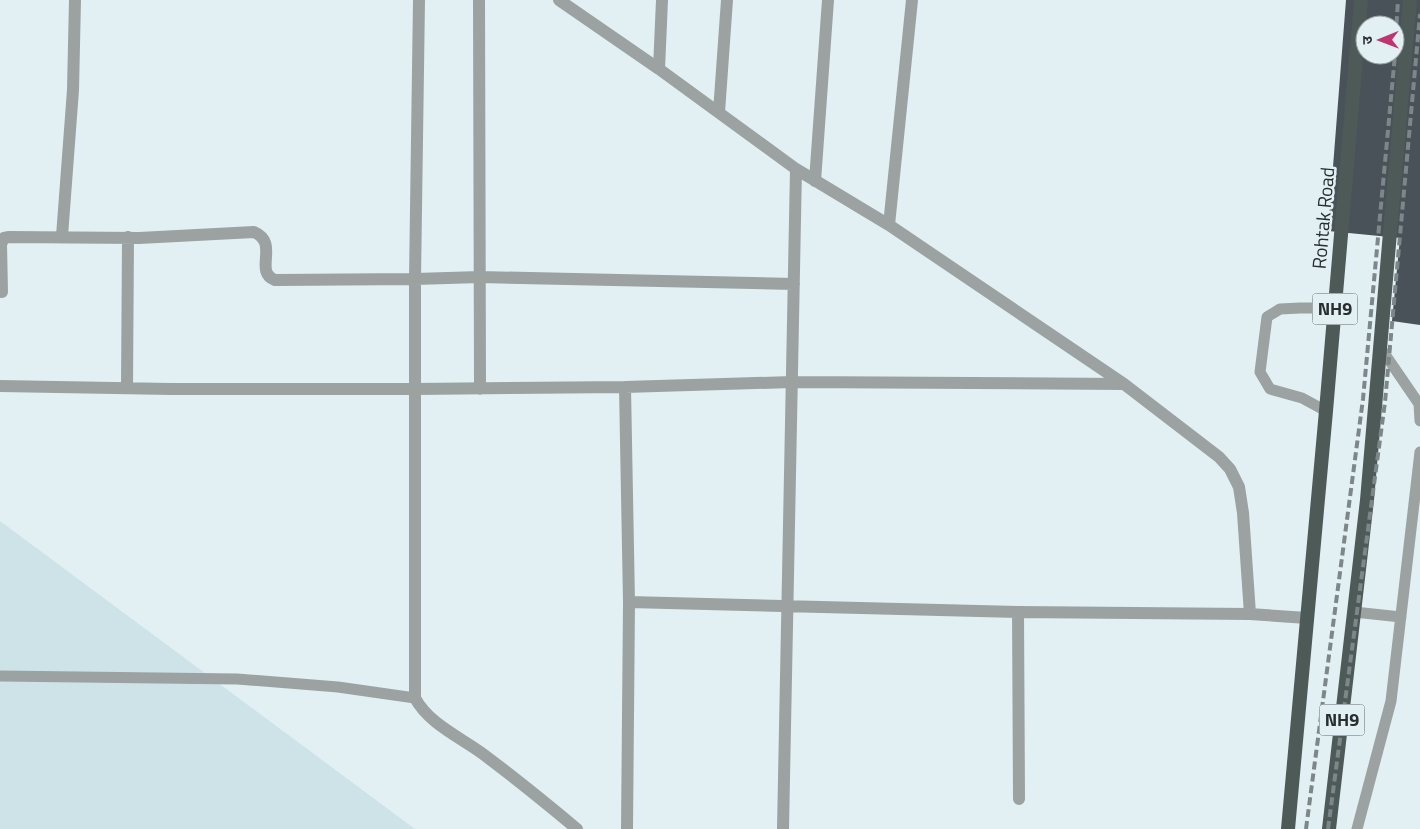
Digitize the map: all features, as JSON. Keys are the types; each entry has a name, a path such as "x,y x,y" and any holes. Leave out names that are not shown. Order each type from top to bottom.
{"highway":[{"name":"Rohtak Road","path":"1307,618 1361,0"},
{"name":"NH9","path":"1329,829 1367,500 1410,0"},
{"name":"NH9","path":"1288,829 1307,618"}],"street":[{"path":"62,236 73,90 75,0"},
{"path":"419,0 415,279 415,698 421,710 435,722 483,754 570,827"},
{"path":"479,0 480,389"},
{"path":"559,0 659,69 796,169 889,225 1124,384 1218,457 1230,469 1239,487 1243,513 1250,614"},
{"path":"659,69 662,0"},
{"path":"719,112 727,0"},
{"path":"815,180 828,0"},
{"path":"889,225 912,0"},
{"path":"783,829 796,169"},
{"path":"2,292 0,253 4,238 20,236 128,238 254,232 264,239 266,272 270,278 275,280 480,277 794,284"},
{"path":"128,238 128,387"},
{"path":"0,386 480,389 792,382 1124,384"},
{"path":"625,387 629,602 627,829"},
{"path":"629,602 1018,612 1250,614 1307,618"},
{"path":"1018,612 1019,798"}],"lane":[{"path":"1326,411 1302,398 1270,389 1260,372 1267,317 1280,309 1335,308"},
{"path":"1380,348 1419,404 1420,421"},
{"path":"1357,829 1390,701 1420,452"},
{"path":"1354,612 1401,617"},
{"path":"0,676 237,679 338,687 415,698"}],"shaded area":[{"path":"0,521 415,829 0,829"}],"building":[{"path":"1346,0 1420,0 1420,325 1392,321 1400,238 1328,231"}],"railway":[{"path":"1397,15 1398,0"},
{"path":"1328,829 1385,402 1420,14"},
{"path":"1306,829 1363,399 1394,65"}]}
